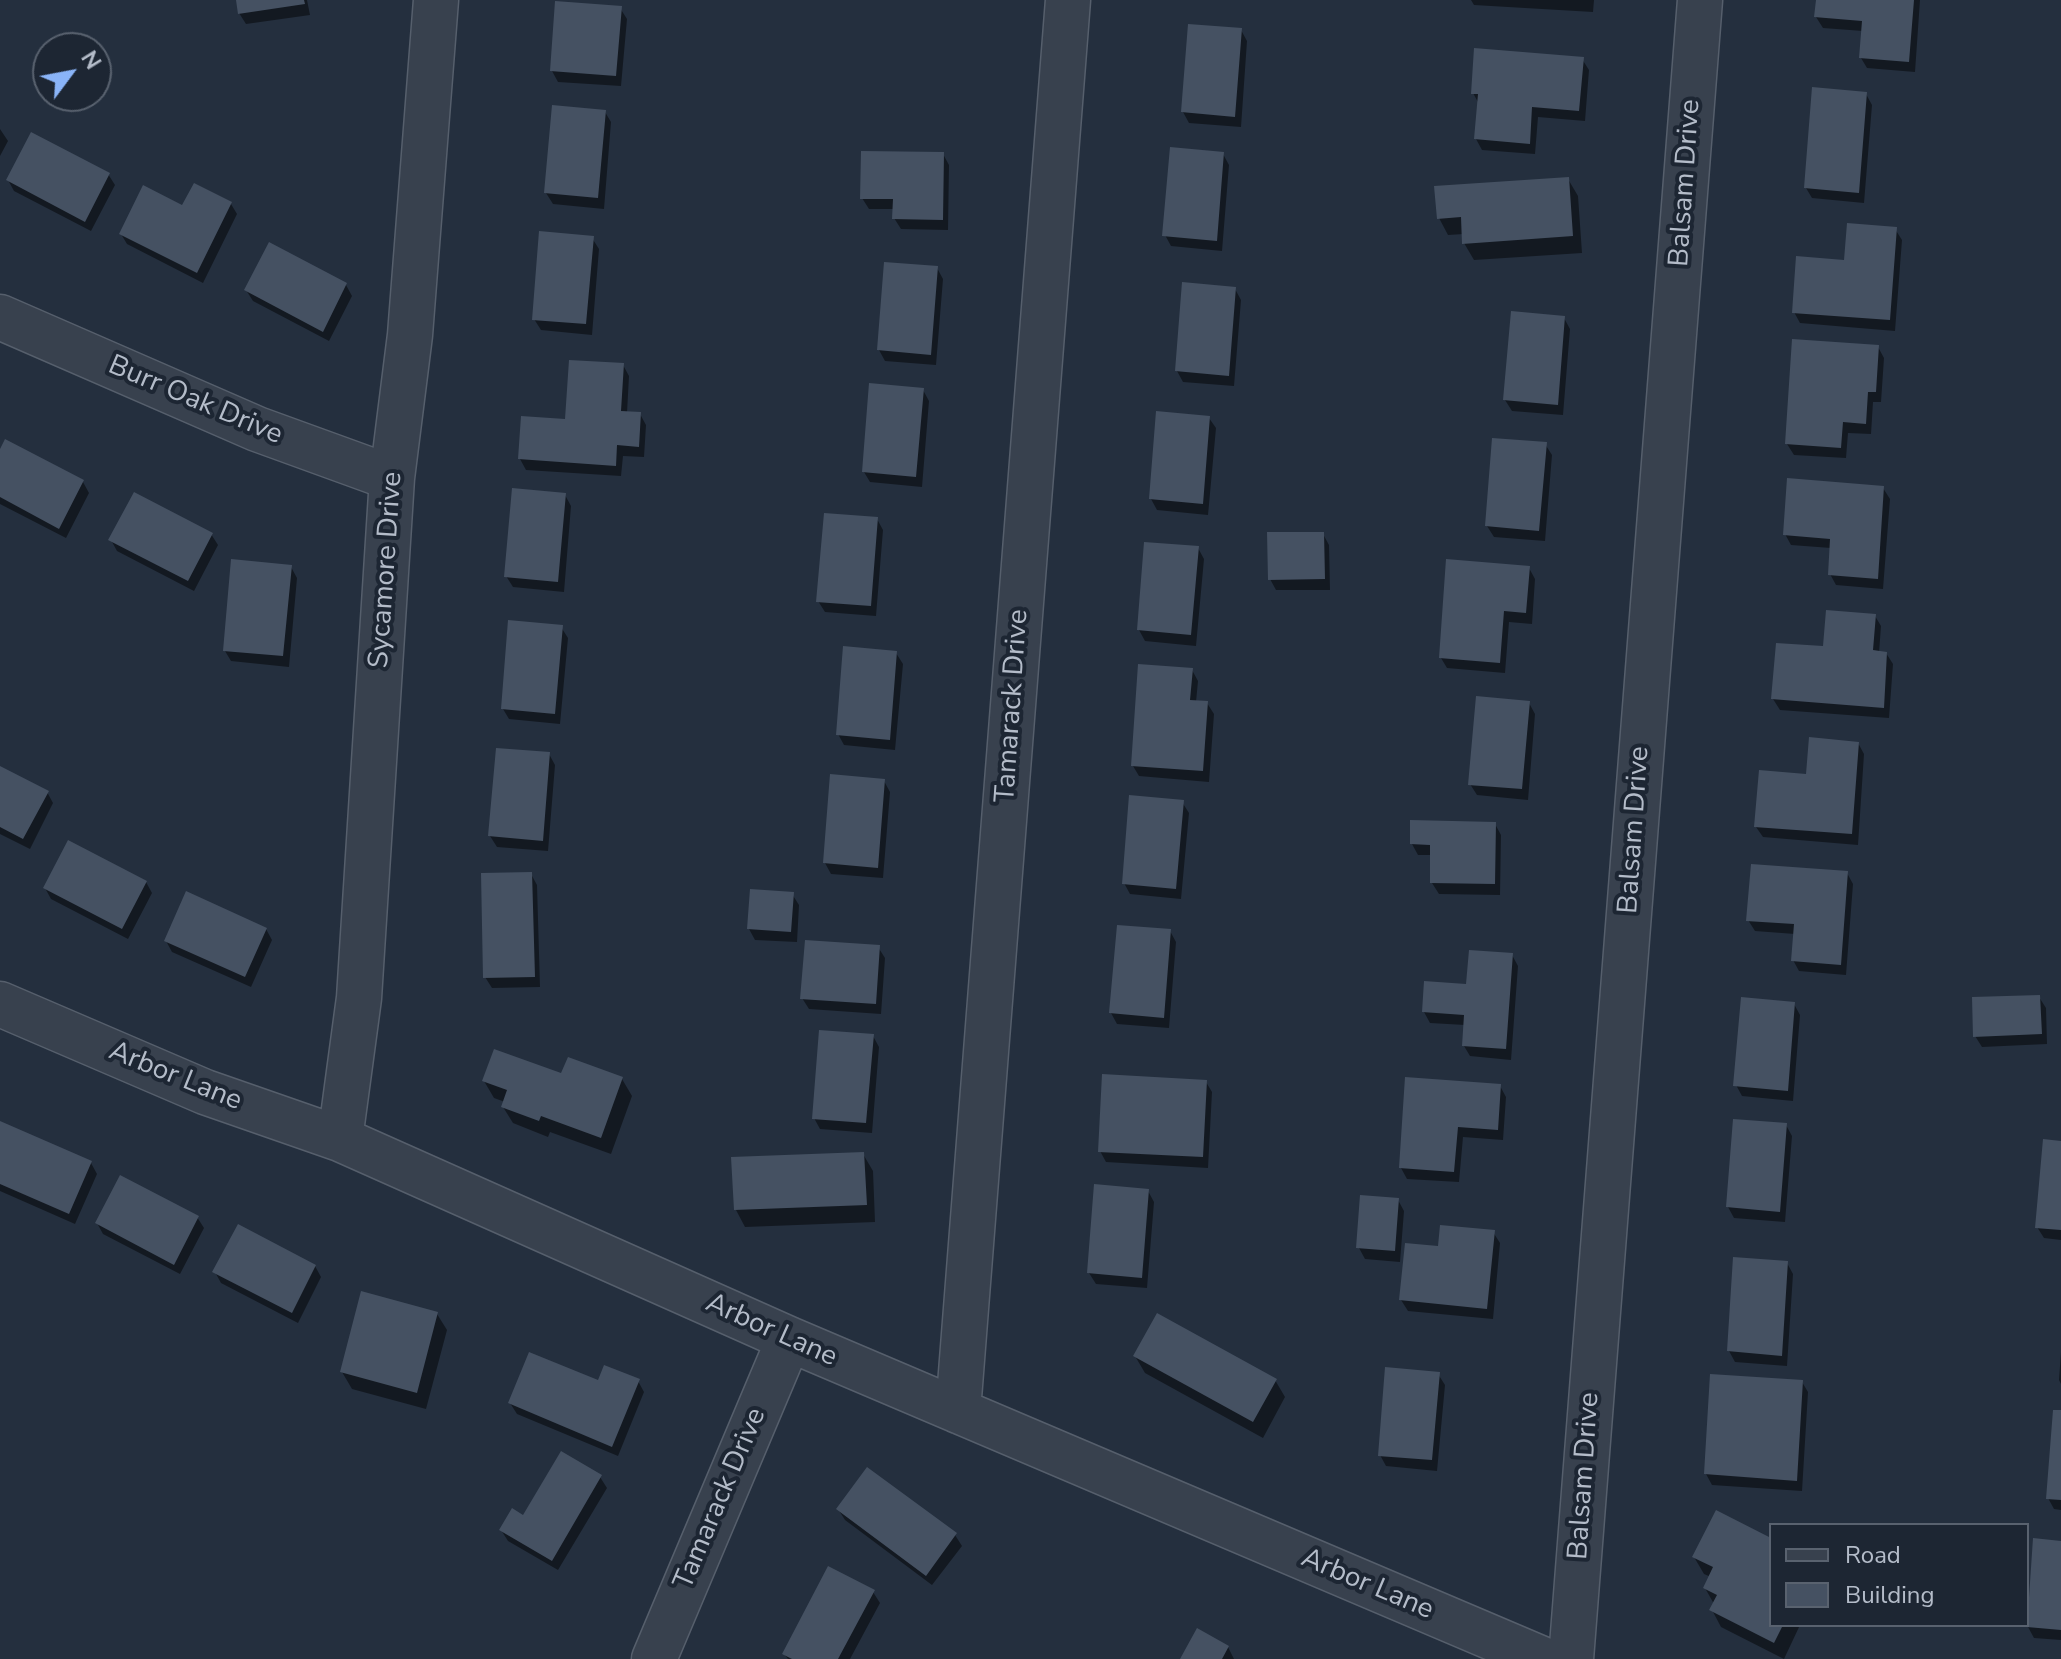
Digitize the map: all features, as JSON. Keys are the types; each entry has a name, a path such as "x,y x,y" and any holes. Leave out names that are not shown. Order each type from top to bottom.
{"street":[{"name":"Sycamore Drive","path":"340,1139 359,998 392,478 410,335 436,0"},
{"name":"Tamarack Drive","path":"958,1411 1068,0"},
{"name":"Balsam Drive","path":"1571,1659 1700,0"},
{"name":"Burr Oak Drive","path":"0,317 257,429 392,478"},
{"name":"Arbor Lane","path":"0,1004 205,1092 340,1139 789,1339 1542,1659"},
{"name":"Tamarack Drive","path":"654,1659 789,1339"}],"building":[{"path":"236,0 304,0 305,4 238,14"},
{"path":"1816,0 1914,0 1909,62 1859,58 1862,21 1814,17"},
{"path":"555,1 622,6 616,76 550,71"},
{"path":"1188,24 1242,28 1235,117 1181,112"},
{"path":"1474,48 1584,57 1579,111 1532,107 1530,144 1474,139 1478,94 1471,94"},
{"path":"1812,87 1867,92 1859,193 1804,188"},
{"path":"552,105 606,110 598,198 544,193"},
{"path":"31,132 110,173 85,222 6,180"},
{"path":"1170,147 1224,152 1217,241 1162,236"},
{"path":"861,151 944,152 943,220 892,219 893,199 860,199"},
{"path":"1569,177 1573,236 1462,244 1461,217 1437,219 1434,186"},
{"path":"194,183 232,202 197,273 119,234 143,185 182,205"},
{"path":"1847,223 1897,227 1890,320 1792,313 1796,256 1844,260"},
{"path":"539,231 594,236 586,324 532,320"},
{"path":"269,242 347,283 323,332 244,290"},
{"path":"884,262 938,266 931,355 877,350"},
{"path":"1182,282 1236,287 1229,376 1175,371"},
{"path":"1511,311 1565,316 1558,405 1503,400"},
{"path":"1792,339 1879,345 1876,392 1868,392 1866,424 1843,422 1841,448 1785,444"},
{"path":"569,360 624,363 621,411 641,412 639,447 617,445 616,466 518,459 521,416 565,419"},
{"path":"869,383 924,388 916,477 862,472"},
{"path":"1156,411 1210,416 1203,504 1149,499"},
{"path":"1492,438 1547,442 1539,531 1485,526"},
{"path":"5,439 84,480 59,529 0,497 0,449"},
{"path":"1787,478 1884,486 1878,579 1828,575 1830,539 1783,535"},
{"path":"512,488 566,493 558,582 504,577"},
{"path":"134,492 213,533 188,581 108,540"},
{"path":"824,513 878,517 871,606 816,602"},
{"path":"1267,532 1324,532 1325,579 1268,580"},
{"path":"1144,542 1199,546 1191,635 1137,630"},
{"path":"231,559 292,565 283,656 223,651"},
{"path":"1446,559 1530,566 1526,613 1504,611 1500,663 1439,658"},
{"path":"1826,610 1876,614 1873,650 1887,652 1884,708 1771,699 1776,643 1823,646"},
{"path":"508,620 563,625 555,714 501,709"},
{"path":"843,646 897,651 890,740 836,735"},
{"path":"1138,664 1193,668 1190,700 1208,701 1203,771 1131,766"},
{"path":"1476,696 1530,701 1522,789 1468,785"},
{"path":"1809,737 1859,742 1852,834 1754,827 1759,770 1806,774"},
{"path":"496,748 550,752 543,841 488,836"},
{"path":"0,766 49,791 23,839 0,827"},
{"path":"830,774 885,779 878,868 823,863"},
{"path":"1129,795 1184,800 1176,889 1122,884"},
{"path":"1410,820 1496,822 1495,884 1430,883 1430,845 1410,844"},
{"path":"68,840 147,881 122,929 43,888"},
{"path":"1751,864 1848,871 1841,965 1791,961 1794,924 1746,921"},
{"path":"532,872 535,977 483,978 481,873"},
{"path":"750,889 794,892 791,932 747,929"},
{"path":"186,891 267,928 245,977 164,941"},
{"path":"1117,925 1171,929 1164,1018 1109,1013"},
{"path":"805,940 880,945 876,1004 800,999"},
{"path":"1469,950 1513,953 1506,1049 1462,1046 1464,1015 1422,1012 1424,981 1466,984"},
{"path":"2040,995 2042,1034 1973,1037 1972,997"},
{"path":"1741,997 1795,1002 1788,1091 1733,1086"},
{"path":"819,1030 874,1034 866,1123 812,1119"},
{"path":"494,1049 561,1073 568,1057 623,1077 601,1138 541,1116 539,1121 501,1107 507,1090 482,1081"},
{"path":"1102,1074 1207,1080 1203,1157 1098,1152"},
{"path":"1405,1077 1501,1084 1498,1130 1458,1127 1454,1172 1399,1168"},
{"path":"1733,1119 1787,1123 1780,1212 1726,1207"},
{"path":"0,1121 92,1161 69,1214 0,1184"},
{"path":"2043,1139 2061,1141 2061,1230 2035,1228"},
{"path":"864,1152 867,1205 734,1210 731,1157"},
{"path":"120,1175 199,1216 174,1265 95,1223"},
{"path":"1094,1184 1149,1189 1142,1278 1087,1273"},
{"path":"1360,1195 1399,1198 1395,1251 1356,1248"},
{"path":"238,1224 316,1265 292,1313 212,1272"},
{"path":"1440,1225 1495,1230 1487,1309 1399,1300 1405,1243 1438,1246"},
{"path":"1733,1257 1788,1261 1782,1356 1727,1351"},
{"path":"361,1291 438,1312 417,1393 340,1372"},
{"path":"1157,1313 1277,1379 1253,1422 1133,1356"},
{"path":"529,1352 598,1380 604,1365 640,1379 612,1447 508,1403"},
{"path":"1385,1367 1440,1372 1432,1460 1378,1456"},
{"path":"1710,1374 1803,1380 1797,1481 1704,1474"},
{"path":"2053,1410 2061,1410 2061,1500 2046,1499"},
{"path":"561,1451 602,1475 552,1561 499,1530 512,1508 523,1515"},
{"path":"867,1467 957,1533 926,1576 836,1509"},
{"path":"1716,1510 1769,1537 1769,1627 1782,1627 1774,1643 1709,1610 1717,1595 1703,1588 1713,1567 1692,1557"},
{"path":"2033,1538 2061,1541 2061,1630 2027,1627"},
{"path":"828,1566 875,1590 838,1659 792,1659 782,1654"},
{"path":"1197,1628 1229,1646 1222,1659 1180,1659"}]}
